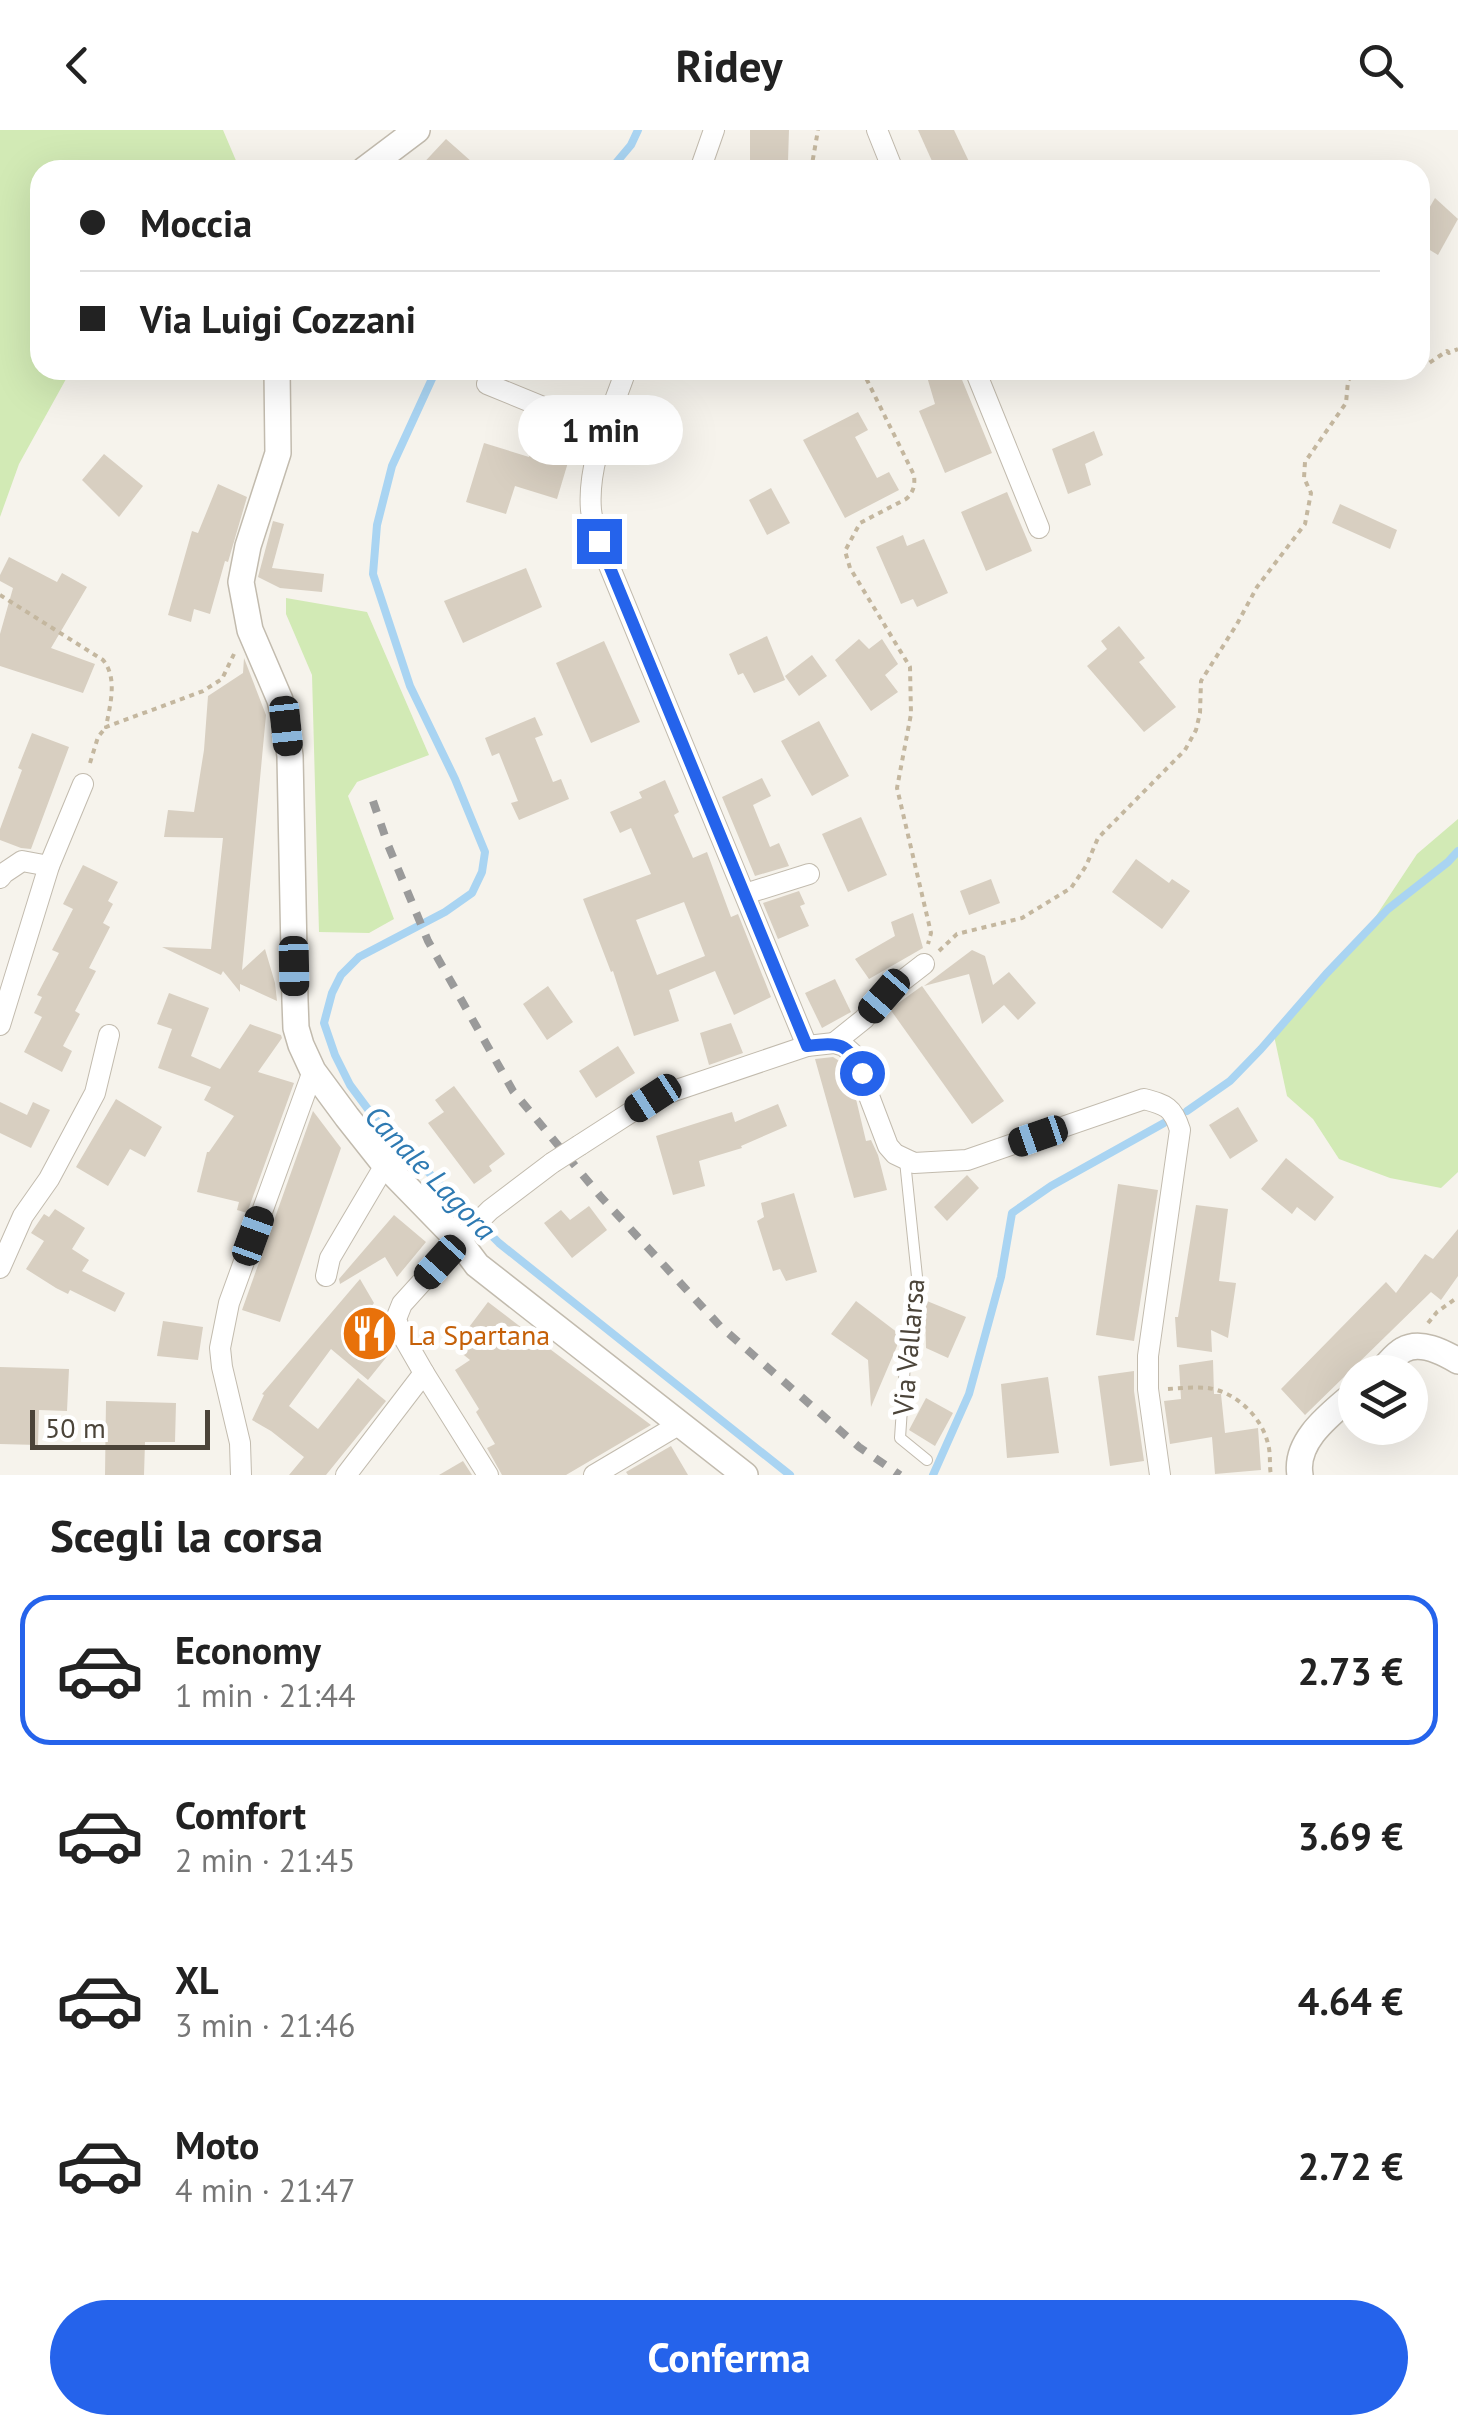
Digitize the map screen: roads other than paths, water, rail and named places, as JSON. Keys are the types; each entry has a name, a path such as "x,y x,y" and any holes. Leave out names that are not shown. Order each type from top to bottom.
{"street":[{"path":"377,160 417,130"},
{"path":"704,160 714,130"},
{"path":"876,130 889,160"},
{"path":"277,380 278,453 248,546 241,582 250,630 280,700 290,756 296,1028 301,1044 346,1117 386,1165 459,1240 477,1265 745,1475"},
{"path":"622,380 590,487 591,514 807,1046"},
{"path":"979,380 1040,528"},
{"path":"488,384 604,432"},
{"path":"0,1025 49,866 83,784"},
{"path":"0,878 22,861 49,866"},
{"path":"745,894 809,874"},
{"path":"834,1043 924,964"},
{"path":"0,1268 23,1216 49,1179 95,1092 110,1035"},
{"path":"488,1475 397,1326 402,1304 490,1210 552,1163 653,1098 807,1046 834,1043 853,1054 888,1146 905,1160 923,1164 967,1160 1144,1099 1172,1110 1180,1141 1150,1340 1148,1388 1160,1475"},
{"path":"241,1475 240,1443 220,1348 229,1303 314,1070"},
{"path":"326,1276 330,1258 386,1165"},
{"path":"1397,1355 1404,1348 1420,1346 1458,1361"},
{"path":"346,1475 424,1373"},
{"path":"1300,1475 1300,1460 1311,1434 1338,1409"},
{"path":"594,1475 680,1424"}],"lane":[{"name":"Via Vallarsa","path":"905,1160 919,1296 907,1334 900,1438 927,1460"}],"waterway":[{"name":"Canale Lagora","path":"618,160 638,130"},
{"name":"Canale Lagora","path":"431,380 392,466 377,525 373,574 410,686 485,852 482,872 472,893 445,912 359,957 341,975 324,1023 350,1085 376,1120 499,1243 790,1475"},
{"path":"1187,1111 1230,1081 1388,909 1458,851"},
{"path":"933,1475 969,1394 1001,1277 1012,1213 1051,1186 1164,1123"}],"railway":[{"path":"373,801 428,941 513,1091 601,1197 720,1326 859,1447 900,1475"}],"place":[{"name":"La Spartana","path":"369,1334"}]}
